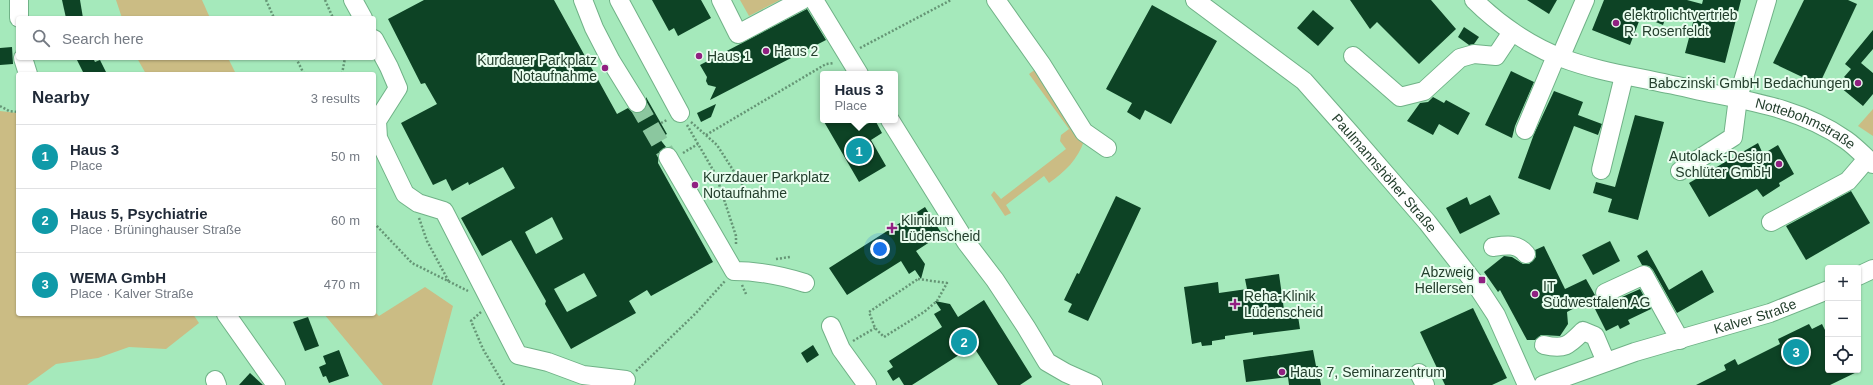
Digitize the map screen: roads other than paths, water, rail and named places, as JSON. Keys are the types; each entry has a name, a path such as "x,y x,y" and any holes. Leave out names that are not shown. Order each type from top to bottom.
{"street":[{"path":"19,0 19,16"},
{"path":"353,0 362,16"},
{"path":"583,0 594,28 611,61 637,103"},
{"path":"619,0 680,113"},
{"path":"721,0 738,34 802,0"},
{"path":"814,0 852,63"},
{"path":"996,0 1042,65 1084,132 1106,148"},
{"name":"Paulmannshöher Straße","path":"1195,0 1304,80 1427,222 1481,290 1496,315 1527,385"},
{"name":"Nottebohmstraße","path":"1474,0 1489,15 1512,32 1558,57 1590,68 1624,76 1738,98 1782,109 1803,117 1842,137 1870,161 1848,181 1771,222"},
{"path":"1525,130 1585,0"},
{"name":"Nottebohmstraße","path":"1680,171 1733,137 1738,98 1767,0"},
{"path":"1353,56 1400,97 1424,91 1460,58 1474,54 1496,56 1512,32"},
{"path":"376,43 398,88 377,121 378,138 405,194 418,203 444,211 518,355 548,362 583,376 626,380"},
{"path":"24,60 27,72"},
{"path":"1601,170 1624,76"},
{"path":"892,123 966,242 995,280 1047,362 1066,373 1093,385"},
{"path":"668,157 734,271 756,271 777,274 805,283"},
{"path":"1493,248 1505,245 1513,246 1521,248 1526,254"},
{"path":"1861,275 1873,269"},
{"path":"1605,293 1644,275 1680,340"},
{"name":"Kalver Straße","path":"1543,385 1606,362 1770,314 1825,291"},
{"path":"227,316 275,385"},
{"path":"831,326 841,349 868,385"},
{"path":"1544,345 1553,348 1569,346 1583,331 1595,336 1606,362"}],"tunnel":[{"path":"637,103 668,157"}],"place":[{"name":"elektrolichtvertrieb R. Rosenfeldt","path":"1616,23"},
{"name":"Haus 2","path":"766,51"},
{"name":"Haus 1","path":"699,56"},
{"name":"Kurdauer Parkplatz Notaufnahme","path":"605,68"},
{"name":"Babczinski GmbH Bedachungen","path":"1858,83"},
{"name":"Haus 3","path":"859,151"},
{"name":"Autolack-Design Schlüter GmbH","path":"1779,164"},
{"name":"Kurzdauer Parkplatz Notaufnahme","path":"695,185"},
{"name":"Klinikum Lüdenscheid","path":"892,228"},
{"name":"Abzweig Hellersen","path":"1482,280"},
{"name":"IT Südwestfalen AG","path":"1535,294"},
{"name":"Reha-Klinik Lüdenscheid","path":"1235,304"},
{"name":"Haus 5, Psychiatrie","path":"964,342"},
{"name":"WEMA GmbH","path":"1796,352"},
{"name":"Haus 7, Seminarzentrum","path":"1282,372"}]}
